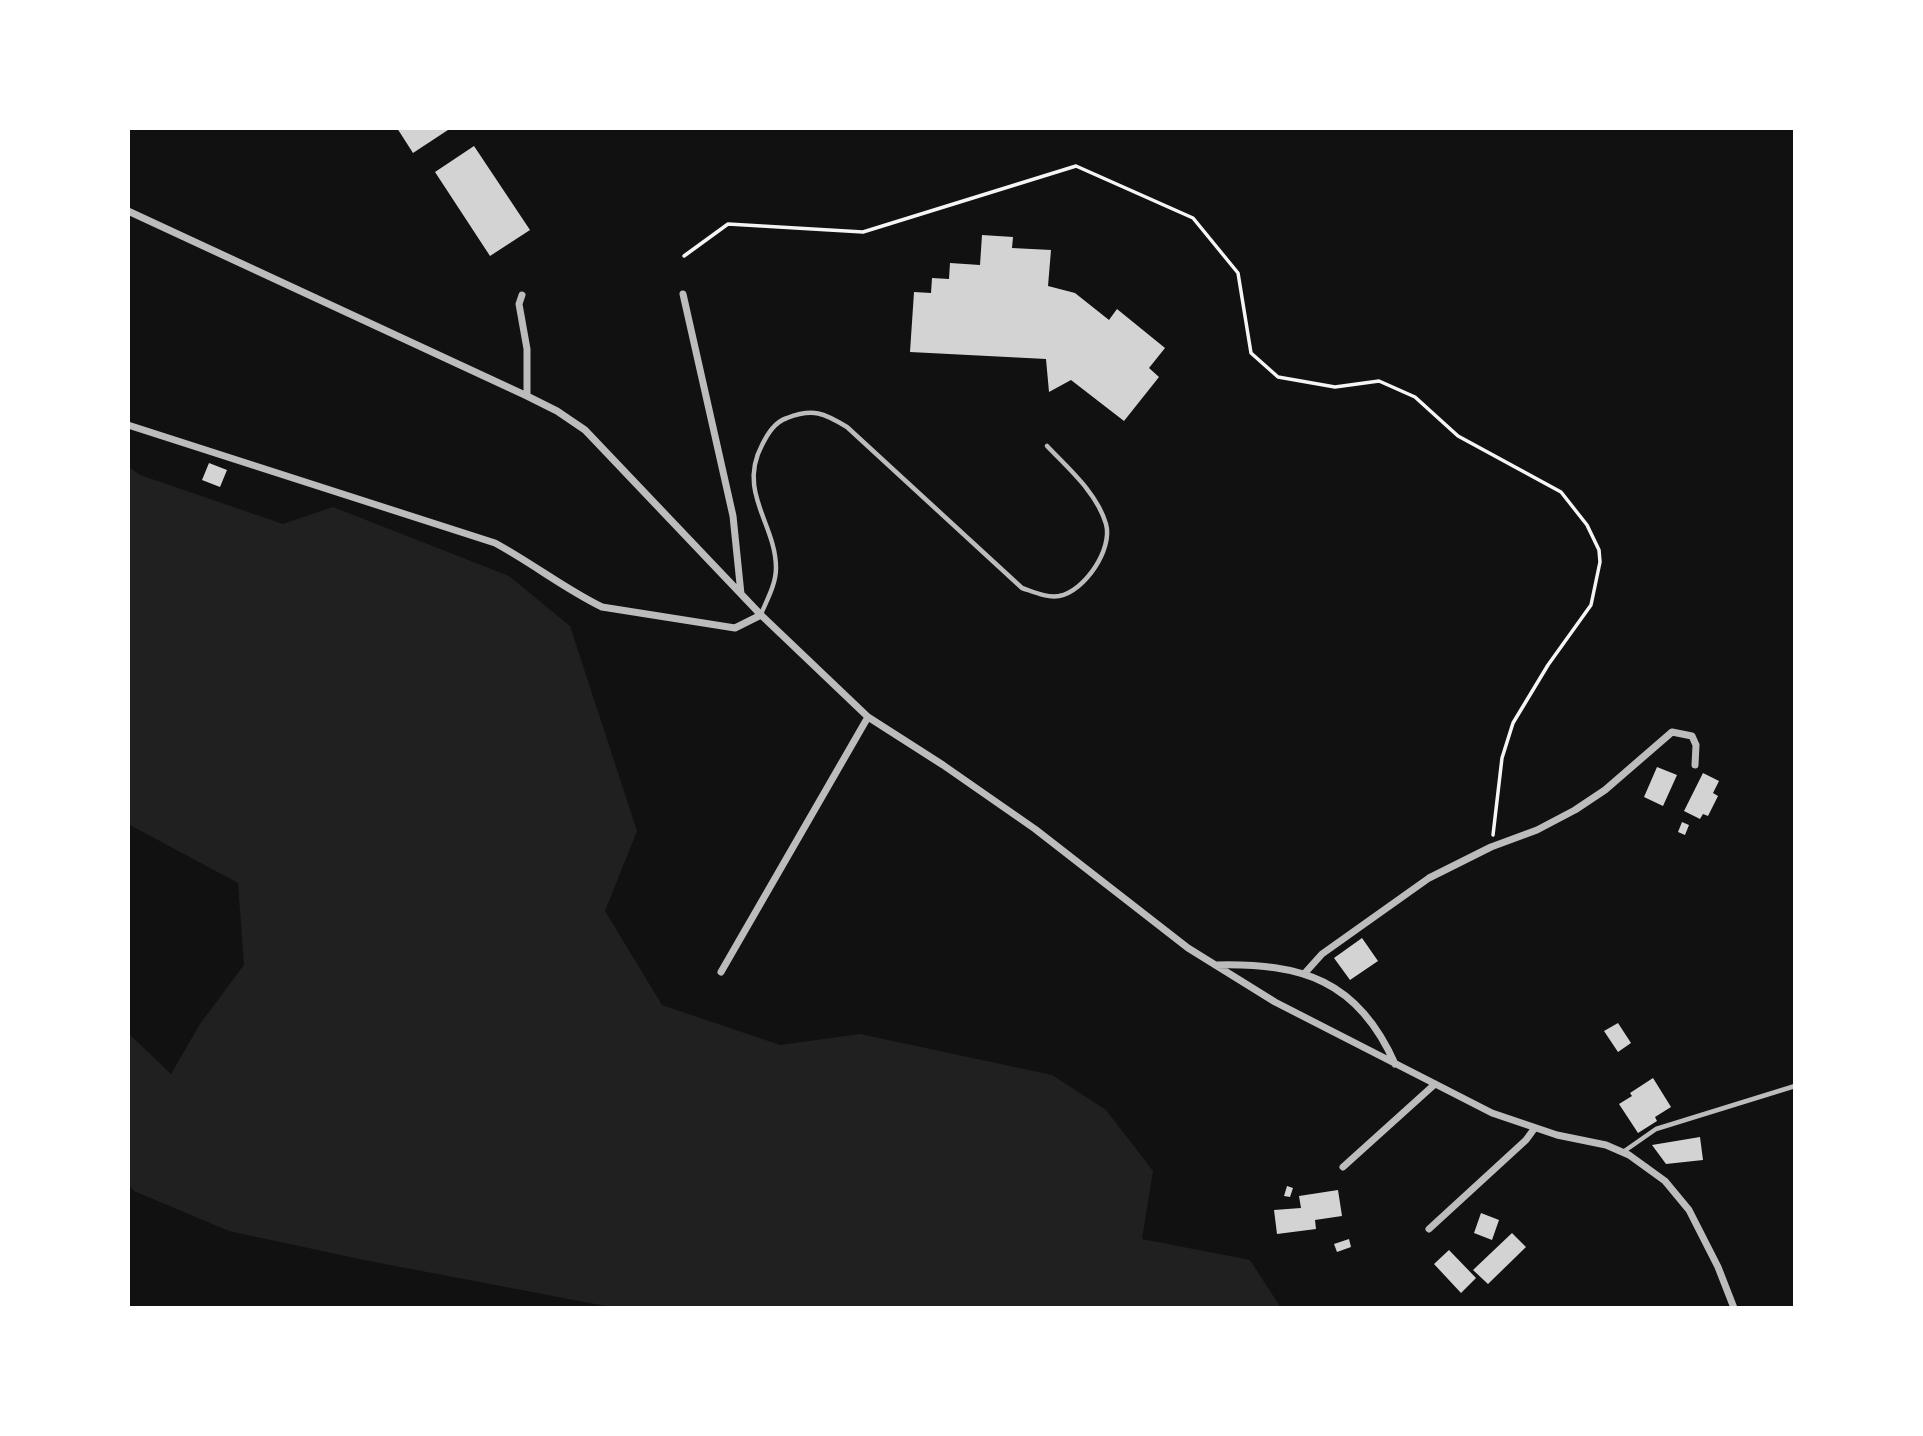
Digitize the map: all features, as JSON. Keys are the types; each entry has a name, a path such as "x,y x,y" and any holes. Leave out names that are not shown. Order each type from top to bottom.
{"street":[{"path":"128,211 527,396 557,411 585,430 761,615 868,717 1035,829 1188,948 1275,1002 1492,1112 1534,1129 1606,1145 1665,1181 1689,1210 1718,1267 1734,1308"},
{"path":"683,294 733,516 741,594"},
{"path":"522,295 519,303 527,349 527,396"},
{"path":"128,425 495,543 544,571 582,598 602,607 735,628 761,615"},
{"path":"721,972 868,717"},
{"path":"1304,974 1321,954 1429,878 1575,810 1605,790 1672,732 1692,736 1696,745 1695,765"},
{"path":"1215,965 1256,964 1284,968 1304,974 1350,997 1382,1034 1395,1063"},
{"path":"1343,1167 1435,1084"},
{"path":"1429,1229 1526,1140 1534,1129"}],"lane":[{"path":"761,615 773,585 776,569 773,546 762,519 752,475 757,453 766,436 779,421 815,411 847,427 1022,588 1044,595 1061,596 1095,570 1105,549 1107,526 1082,481 1047,446"},
{"path":"1622,1153 1656,1129 1795,1086"}],"path":[{"path":"684,256 728,224 863,232 1076,166 1192,218 1238,273 1251,353 1278,377 1335,387 1379,381 1415,397 1458,436 1560,492 1587,525 1599,550 1600,562 1591,605 1548,665 1513,723 1502,758 1491,847"}],"shaded area":[{"path":"128,466 140,475 283,524 333,507 509,576 570,626 637,831 605,911 662,1005 780,1045 860,1034 1052,1075 1106,1110 1153,1171 1142,1239 1250,1260 1281,1308 616,1308 229,1231 134,1191 128,1184 128,1033 171,1074 200,1024 244,965 238,883 128,824"}],"building":[{"path":"397,128 451,128 413,153"},
{"path":"474,146 530,230 490,256 435,172"},
{"path":"982,235 1013,237 1012,248 1051,250 1048,286 1075,293 1109,320 1117,309 1165,348 1149,368 1159,377 1124,421 1071,380 1049,392 1046,359 910,352 914,292 931,293 932,278 949,279 950,263 980,265"},
{"path":"209,463 227,470 220,487 202,480"},
{"path":"1657,767 1677,775 1663,806 1644,797"},
{"path":"1703,773 1719,781 1713,793 1718,796 1708,816 1703,814 1700,819 1684,811"},
{"path":"1682,822 1689,825 1685,835 1678,832"},
{"path":"1362,938 1378,961 1350,980 1334,958"},
{"path":"1618,1023 1631,1043 1618,1052 1604,1031"},
{"path":"1653,1078 1671,1107 1655,1117 1657,1121 1638,1133 1619,1104"},
{"path":"1700,1137 1703,1160 1666,1164 1652,1145"},
{"path":"1287,1186 1293,1188 1290,1197 1284,1196"},
{"path":"1338,1190 1342,1216 1315,1220 1316,1229 1277,1234 1274,1210 1301,1208 1299,1196"},
{"path":"1481,1213 1499,1220 1492,1240 1474,1233"},
{"path":"1512,1233 1526,1247 1488,1284 1473,1270"},
{"path":"1349,1239 1351,1247 1337,1252 1334,1244"},
{"path":"1449,1250 1476,1278 1461,1293 1434,1264"}]}
